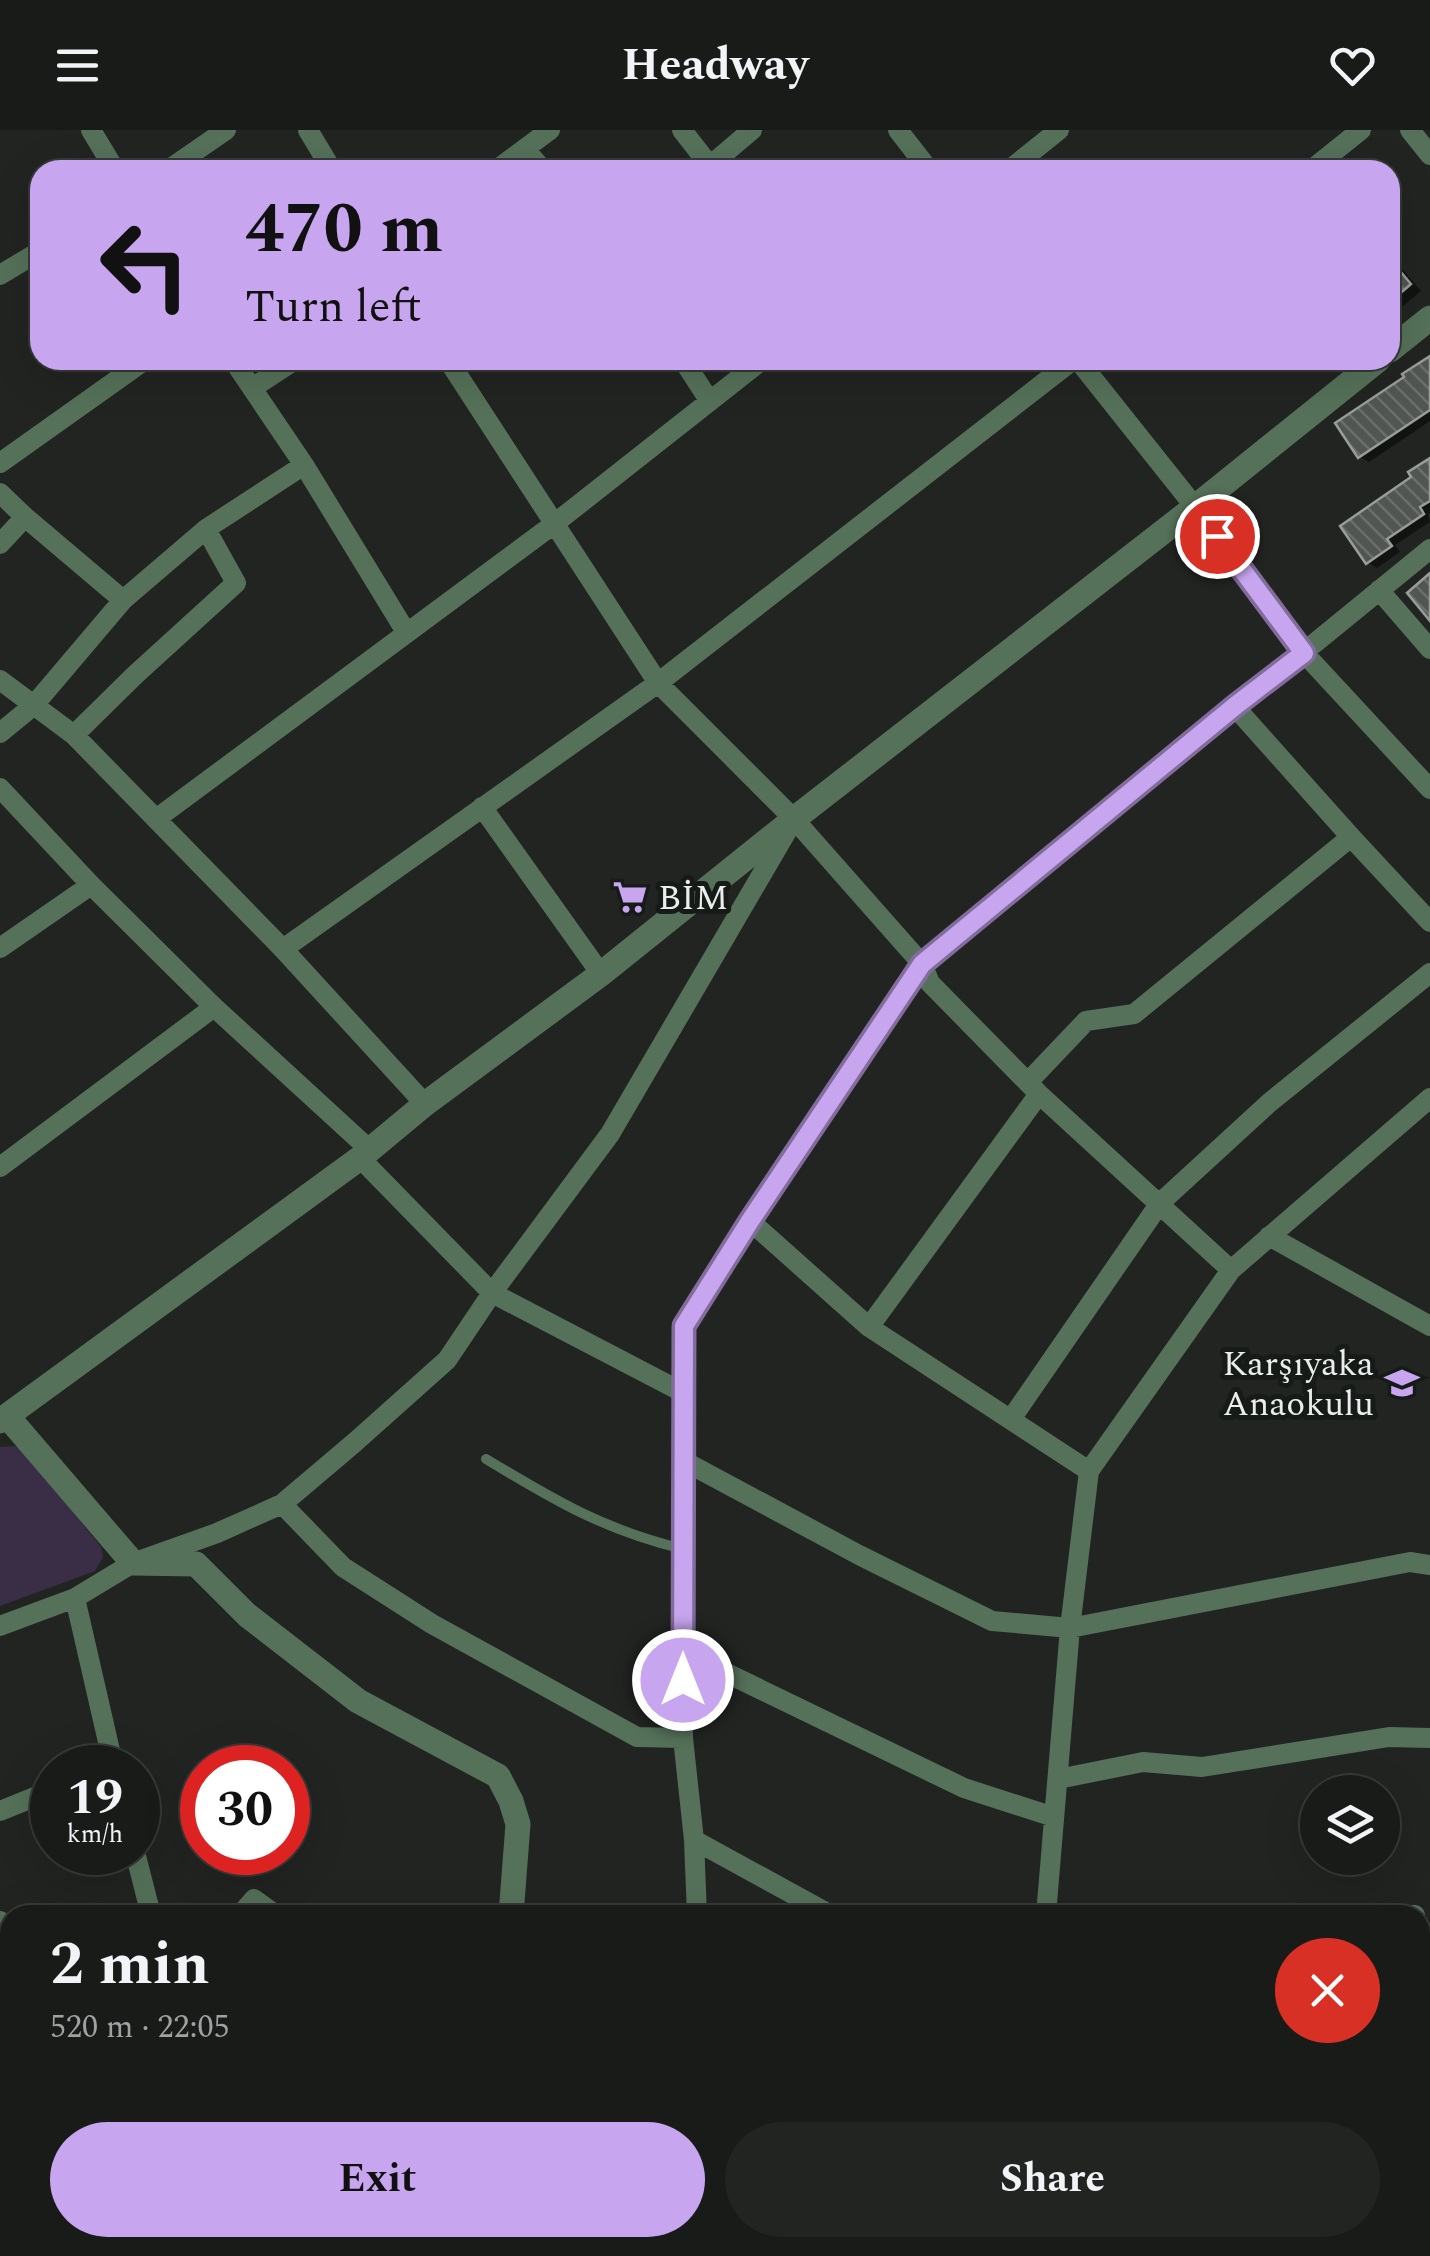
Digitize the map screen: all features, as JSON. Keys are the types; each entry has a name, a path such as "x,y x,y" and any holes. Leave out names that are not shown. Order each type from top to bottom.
{"street":[{"path":"92,130 108,160"},
{"path":"182,160 226,130"},
{"path":"308,130 326,160"},
{"path":"510,160 550,130"},
{"path":"682,130 703,160"},
{"path":"717,160 752,130"},
{"path":"898,130 921,160"},
{"path":"1324,160 1361,130"},
{"path":"1410,130 1430,156"},
{"path":"1019,160 1045,134"},
{"path":"525,149 534,160"},
{"path":"0,274 30,256"},
{"path":"1400,342 1430,318"},
{"path":"0,463 130,370"},
{"path":"240,370 304,465 406,632"},
{"path":"252,388 280,370"},
{"path":"454,370 658,682 794,820 922,964 930,983 1034,1088 1230,1270"},
{"path":"689,370 709,400"},
{"path":"156,820 554,524 749,370"},
{"path":"283,949 658,682 1063,370"},
{"path":"1084,370 1196,507 1304,653 1427,778"},
{"path":"513,1905 518,1824 498,1776 358,1701 247,1616 196,1564 133,1564 3,1419 365,1154 601,974 1366,370"},
{"path":"0,734 34,705 123,600 206,529 304,465"},
{"path":"0,492 123,600"},
{"path":"0,544 24,517"},
{"path":"74,735 236,583 206,529"},
{"path":"697,1905 683,1738 684,1326 922,964 1430,549"},
{"path":"1379,590 1430,649"},
{"path":"0,680 74,735 283,949 426,1104"},
{"path":"1235,706 1430,922"},
{"path":"0,788 91,885 365,1154 492,1293 682,1392"},
{"path":"482,807 601,974"},
{"path":"0,1626 76,1598 133,1564 282,1504 446,1360 610,1134 794,820"},
{"path":"869,1328 1034,1088 1086,1021 1134,1014 1351,837"},
{"path":"0,948 91,885"},
{"path":"1011,1419 1160,1203 1269,1103 1430,974"},
{"path":"0,1167 214,1007"},
{"path":"1047,1905 1070,1628 1089,1471 1230,1270 1428,1103"},
{"path":"750,1221 869,1328 1089,1471"},
{"path":"1269,1236 1430,1326"},
{"path":"682,1460 992,1621 1070,1628 1410,1562 1430,1566"},
{"path":"282,1504 343,1567 432,1624 638,1737 683,1738"},
{"path":"76,1598 106,1745"},
{"path":"683,1652 964,1788 1054,1817"},
{"path":"1058,1779 1143,1762 1202,1768 1389,1737 1430,1738"},
{"path":"0,1811 30,1799"},
{"path":"694,1840 813,1905"},
{"path":"142,1875 149,1905"}],"lane":[{"path":"486,1459 600,1523 683,1549"}],"shaded area":[{"path":"16,1446 101,1547 103,1557 95,1571 0,1606 0,1447"}],"building":[{"path":"1400,271 1411,284 1400,293"},
{"path":"1430,356 1430,410 1358,458 1335,423"},
{"path":"1430,458 1430,501 1420,507 1424,514 1387,539 1392,546 1366,564 1340,526 1411,477 1408,472"},
{"path":"1430,573 1430,621 1407,593"}],"place":[{"name":"BİM","path":"630,897"},
{"name":"Karşıyaka Anaokulu","path":"1402,1383"}],"route":[{"path":"683,1680 684,1326 922,964 1304,653 1217,536"}]}
